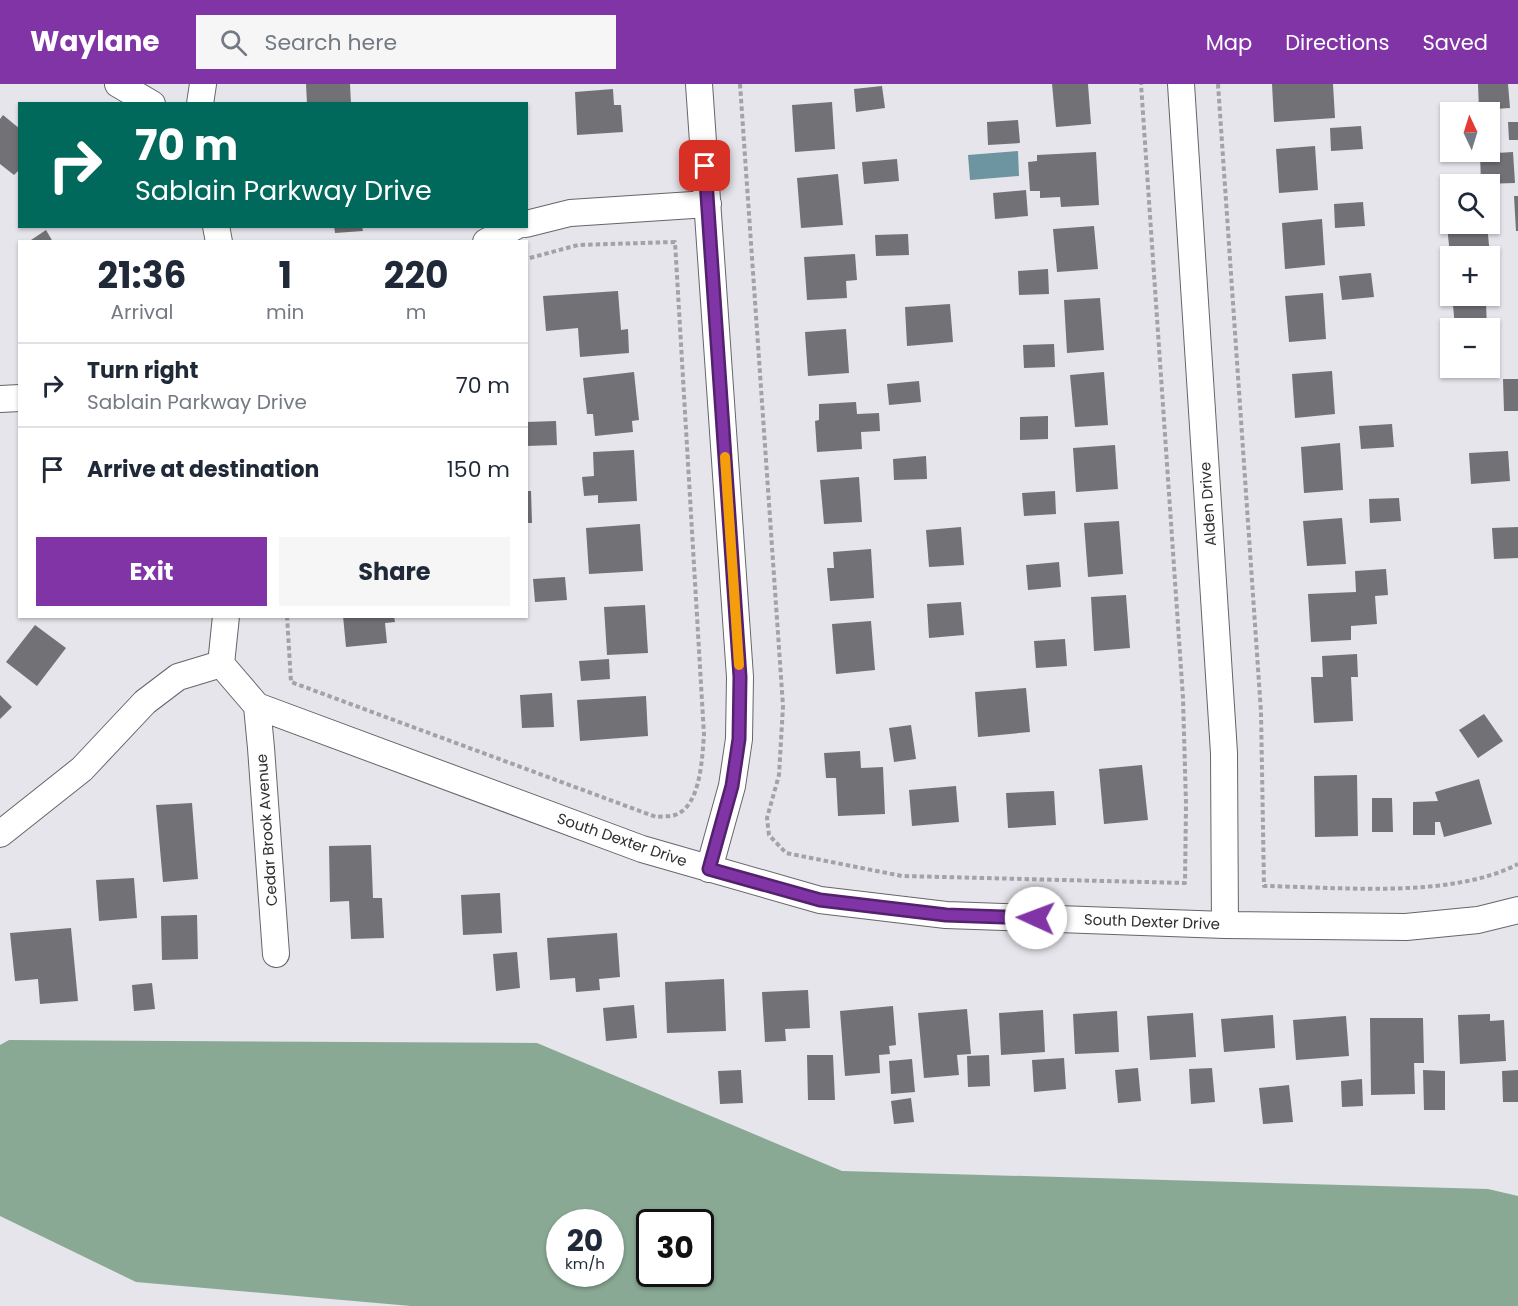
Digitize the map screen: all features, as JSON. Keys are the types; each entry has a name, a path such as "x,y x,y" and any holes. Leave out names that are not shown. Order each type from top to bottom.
{"street":[{"path":"118,84 149,102"},
{"path":"200,102 203,84"},
{"path":"699,84 740,677 739,739 732,786 709,869"},
{"name":"Alden Drive","path":"1181,84 1224,753 1225,925"},
{"path":"528,224 570,213 708,204"},
{"path":"490,240 512,228"},
{"path":"0,399 18,398"},
{"path":"0,834 82,769 145,702 178,677 221,664 226,618"},
{"name":"South Dexter Drive","path":"221,664 256,706 642,849 820,900 946,915 1225,925 1406,927 1478,920 1518,910"},
{"name":"Cedar Brook Avenue","path":"256,706 276,954"}],"path":[{"path":"740,84 783,706 778,775 767,818 769,835 786,854 902,876 1185,883 1186,804 1183,698 1141,84"},
{"path":"1218,84 1261,712 1264,886 1404,887 1437,885 1469,882 1501,873 1518,864"},
{"path":"287,618 291,682 656,817 676,815 688,805 701,776 704,735 675,242 578,245 528,258"}],"green space":[{"path":"9,1040 537,1043 842,1171 1488,1189 1518,1196 1518,1306 411,1306 136,1282 0,1216 0,1045"}],"water":[{"path":"1018,151 1019,176 970,180 968,155"}],"building":[{"path":"306,84 350,84 351,102 307,102"},
{"path":"1052,84 1088,84 1091,124 1056,127"},
{"path":"1272,84 1333,84 1335,118 1274,122"},
{"path":"1478,84 1508,84 1510,108 1500,109 1500,102 1479,102"},
{"path":"882,86 885,108 856,112 854,89"},
{"path":"613,89 614,105 621,105 623,132 577,135 575,92"},
{"path":"832,102 835,149 795,152 792,105"},
{"path":"3,115 18,127 18,171 14,175 0,164 0,119"},
{"path":"1018,120 1020,143 988,145 987,122"},
{"path":"1508,122 1518,122 1518,140 1509,140"},
{"path":"1361,126 1363,149 1331,151 1330,128"},
{"path":"1315,146 1318,190 1279,193 1276,149"},
{"path":"1096,152 1099,205 1061,207 1060,197 1040,198 1040,191 1030,191 1028,162 1037,161 1037,155"},
{"path":"1513,152 1515,183 1500,183 1500,174 1481,174 1480,162 1500,162 1500,153"},
{"path":"897,159 899,181 864,184 862,162"},
{"path":"838,174 843,225 801,228 797,178"},
{"path":"1026,190 1028,216 995,219 993,193"},
{"path":"1514,196 1518,196 1518,231 1516,231"},
{"path":"1363,202 1365,226 1335,228 1334,204"},
{"path":"1322,219 1325,265 1285,269 1282,223"},
{"path":"1094,226 1098,269 1057,272 1053,229"},
{"path":"334,228 362,228 363,231 335,233"},
{"path":"46,230 52,240 31,240"},
{"path":"908,234 909,255 876,256 875,235"},
{"path":"1448,234 1488,234 1489,246 1449,246"},
{"path":"855,254 857,280 846,281 847,298 807,300 804,257"},
{"path":"1048,269 1049,294 1019,295 1018,271"},
{"path":"1371,273 1374,297 1342,300 1339,276"},
{"path":"618,291 621,330 628,329 629,353 580,357 578,328 546,331 543,296"},
{"path":"1323,293 1326,339 1289,342 1285,296"},
{"path":"1100,298 1104,350 1067,353 1064,300"},
{"path":"950,304 953,342 907,346 905,307"},
{"path":"1453,306 1486,306 1487,318 1454,318"},
{"path":"846,329 849,373 808,376 805,332"},
{"path":"1054,344 1055,367 1024,368 1023,345"},
{"path":"1332,371 1335,414 1295,418 1292,374"},
{"path":"634,372 639,420 632,421 633,432 595,436 593,414 587,414 583,378"},
{"path":"1104,372 1108,425 1075,427 1070,375"},
{"path":"1503,379 1518,379 1518,411 1504,411"},
{"path":"919,381 921,402 889,405 887,384"},
{"path":"856,402 857,414 879,413 880,431 861,432 862,449 817,452 815,421 819,420 819,404"},
{"path":"1048,416 1048,439 1020,440 1020,417"},
{"path":"556,421 557,445 528,446 528,422"},
{"path":"1392,424 1394,447 1361,449 1359,426"},
{"path":"1340,443 1343,490 1304,493 1301,447"},
{"path":"1115,445 1118,489 1076,492 1073,448"},
{"path":"634,450 637,501 598,503 598,495 584,496 582,477 594,476 593,452"},
{"path":"1508,451 1510,481 1471,484 1469,453"},
{"path":"926,456 927,479 894,480 893,459"},
{"path":"859,477 862,522 824,524 820,480"},
{"path":"528,491 531,491 532,523 528,523"},
{"path":"1055,491 1056,514 1024,516 1022,493"},
{"path":"1399,498 1401,521 1370,523 1369,499"},
{"path":"1342,518 1346,564 1307,566 1303,521"},
{"path":"1119,521 1123,574 1088,577 1084,523"},
{"path":"640,524 643,571 589,574 586,528"},
{"path":"961,527 964,565 929,567 926,530"},
{"path":"1518,527 1518,558 1494,559 1492,528"},
{"path":"871,549 874,598 830,601 827,568 834,568 833,552"},
{"path":"1059,562 1061,587 1028,590 1026,565"},
{"path":"1386,569 1388,595 1375,596 1377,624 1351,626 1351,640 1311,642 1308,594 1356,592 1355,571"},
{"path":"565,577 567,600 535,602 533,579"},
{"path":"1126,595 1130,648 1094,651 1091,597"},
{"path":"961,602 964,635 929,638 927,604"},
{"path":"645,605 648,653 607,655 604,607"},
{"path":"343,618 394,618 395,622 385,623 387,643 346,647"},
{"path":"871,621 875,670 836,674 832,624"},
{"path":"35,625 66,648 37,686 6,662"},
{"path":"1065,639 1067,666 1036,668 1034,641"},
{"path":"1357,654 1358,677 1351,677 1353,721 1314,723 1311,677 1323,677 1322,656"},
{"path":"609,659 610,679 581,681 579,661"},
{"path":"1026,688 1030,732 978,737 975,692"},
{"path":"552,693 554,727 522,728 520,695"},
{"path":"0,695 12,707 0,719"},
{"path":"646,696 648,736 580,741 577,700"},
{"path":"1484,714 1503,741 1478,758 1459,730"},
{"path":"911,725 916,759 894,762 889,728"},
{"path":"860,751 861,768 883,767 885,814 838,816 836,778 826,778 824,753"},
{"path":"1142,765 1148,820 1104,824 1099,769"},
{"path":"1357,775 1358,836 1315,837 1314,776"},
{"path":"1479,779 1492,824 1444,837 1440,822 1435,822 1435,835 1413,835 1413,802 1438,801 1435,792"},
{"path":"956,786 959,822 912,826 909,790"},
{"path":"1054,791 1056,825 1008,828 1006,793"},
{"path":"1372,798 1392,798 1393,832 1372,832"},
{"path":"192,803 198,879 163,882 156,805"},
{"path":"371,845 373,898 382,898 384,938 351,939 349,901 330,902 329,846"},
{"path":"134,878 137,918 99,921 96,880"},
{"path":"500,893 502,933 463,935 461,895"},
{"path":"197,915 198,959 162,960 161,916"},
{"path":"71,928 78,1001 40,1004 38,979 15,981 10,933"},
{"path":"617,933 620,977 599,979 600,990 576,992 575,978 550,980 547,938"},
{"path":"517,952 520,988 496,991 493,954"},
{"path":"724,979 726,1031 667,1033 665,982"},
{"path":"152,983 155,1009 134,1011 132,985"},
{"path":"808,990 810,1028 785,1029 786,1041 765,1042 762,992"},
{"path":"634,1005 637,1038 606,1041 603,1008"},
{"path":"893,1006 896,1045 889,1046 890,1054 879,1055 880,1073 845,1076 840,1011"},
{"path":"967,1009 971,1054 957,1055 959,1075 924,1078 918,1013"},
{"path":"1043,1010 1045,1052 1001,1055 999,1013"},
{"path":"1117,1011 1119,1052 1075,1054 1073,1014"},
{"path":"1193,1013 1196,1057 1150,1060 1147,1016"},
{"path":"1490,1014 1490,1021 1504,1020 1506,1061 1460,1064 1458,1015"},
{"path":"1273,1015 1275,1048 1224,1052 1221,1019"},
{"path":"1346,1016 1349,1056 1296,1060 1293,1020"},
{"path":"1370,1018 1423,1018 1424,1063 1414,1063 1415,1094 1371,1095"},
{"path":"807,1055 833,1055 835,1100 808,1100"},
{"path":"989,1055 990,1086 968,1087 967,1056"},
{"path":"1064,1058 1066,1089 1034,1092 1032,1060"},
{"path":"912,1059 915,1092 891,1094 889,1061"},
{"path":"1138,1068 1141,1101 1118,1103 1115,1070"},
{"path":"1212,1068 1215,1102 1191,1104 1189,1069"},
{"path":"741,1070 743,1103 720,1104 718,1071"},
{"path":"1423,1070 1445,1071 1445,1110 1424,1110"},
{"path":"1518,1070 1518,1102 1503,1102 1502,1071"},
{"path":"1362,1079 1363,1106 1342,1107 1341,1081"},
{"path":"1289,1085 1293,1122 1263,1124 1259,1088"},
{"path":"911,1098 914,1122 894,1124 891,1101"}],"slow traffic":[{"path":"725,457 739,665"}],"route":[{"path":"705,166 740,677 739,739 732,786 709,869 820,900 946,915 1036,918"}]}
